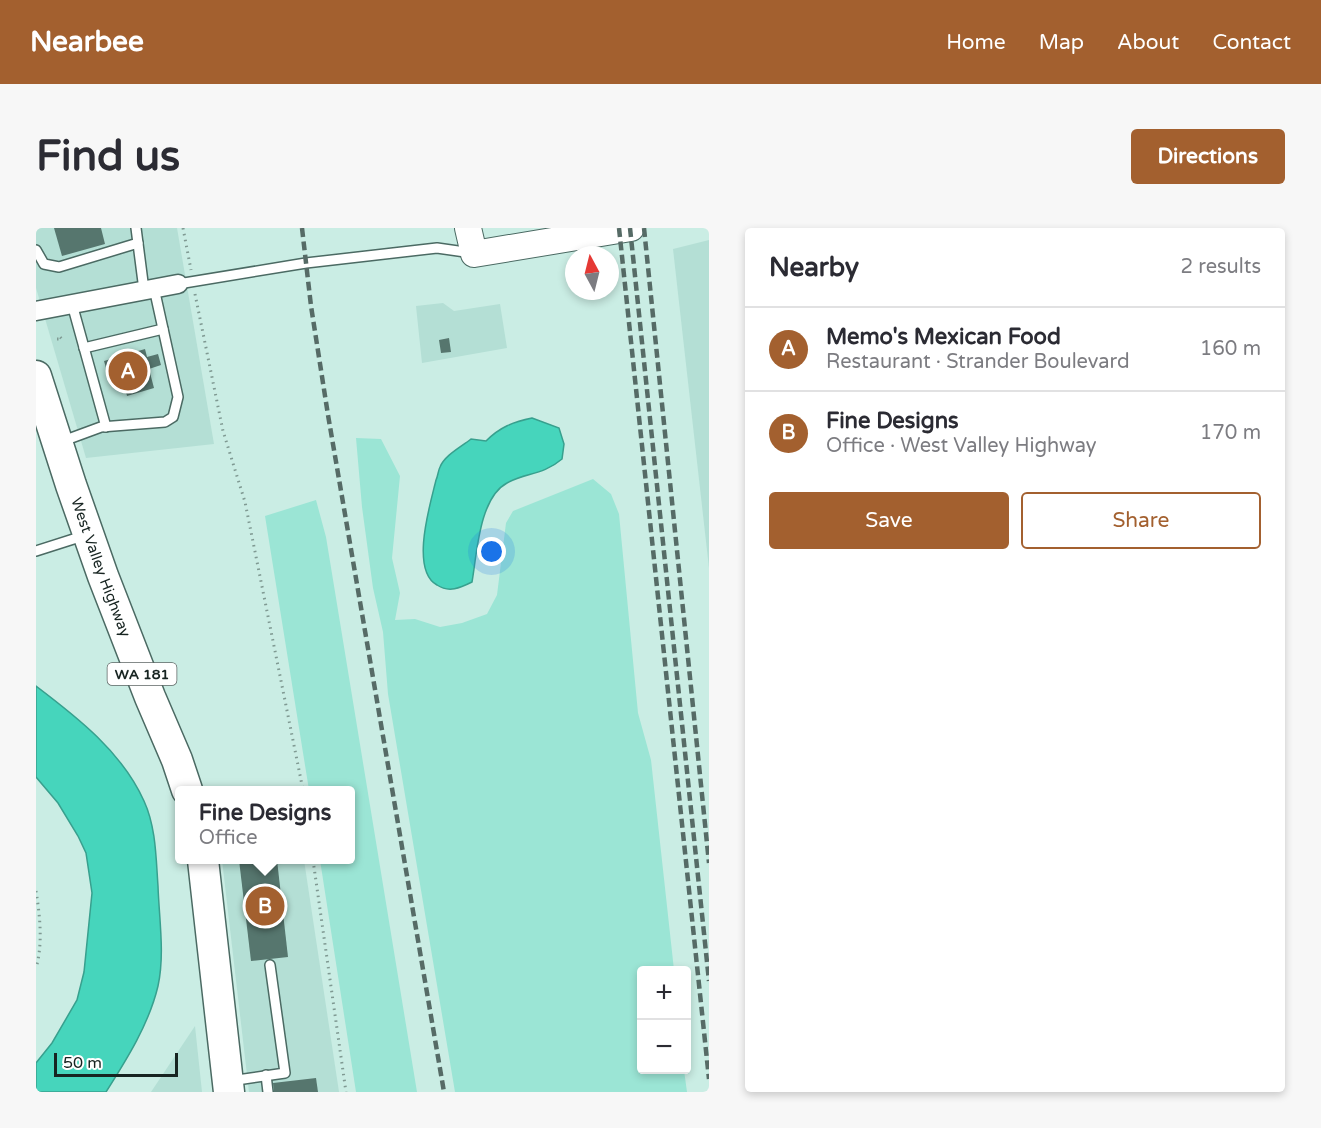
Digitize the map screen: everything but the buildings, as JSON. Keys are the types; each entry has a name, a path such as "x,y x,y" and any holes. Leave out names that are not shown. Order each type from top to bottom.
{"main road":[{"name":"West Valley Highway","path":"36,376 88,534 186,786"},
{"path":"203,864 229,1086"}],"street":[{"path":"468,228 474,254 631,228"},
{"path":"36,311 185,283"}],"lane":[{"path":"57,443 101,427 165,422 173,417 178,397 163,329 149,289 136,228"},
{"path":"36,250 44,264 59,267 138,243"},
{"path":"185,283 306,263 437,248 474,254"},
{"path":"72,304 106,427"},
{"path":"84,348 163,329"},
{"path":"36,551 88,534"},
{"path":"229,1086 266,1075 285,1073 270,965"},
{"path":"266,1075 268,1092"}],"path":[{"path":"183,228 185,283 223,431 245,502 302,786"},
{"path":"314,864 346,1092"},
{"path":"36,891 40,940 36,968"}],"shaded area":[{"path":"36,228 177,228 214,444 86,458 36,288"},
{"path":"709,240 709,568 673,249"},
{"path":"443,303 454,311 500,304 507,348 422,363 416,306"},
{"path":"532,418 559,428 564,444 562,459 548,468 507,483 498,490 490,501 481,528 472,582 450,589 437,585 429,577 423,552 430,505 442,463 471,439 486,441 507,426"},
{"path":"356,438 381,439 400,476 392,558 400,593 395,620 415,619 440,627 462,623 487,614 497,595 506,523 513,511 593,479 611,494 619,514 638,713 651,760 674,966 637,966 637,1074 685,1074 687,1092 455,1092 388,694 383,632 373,588 362,507"},
{"path":"316,500 326,537 417,1092 356,1092 321,864 355,864 355,786 308,786 265,516"},
{"path":"36,686 82,723 124,767 144,801 153,832 161,936 158,986 143,1028 106,1092 36,1092 36,1063 52,1043 77,1000 84,972 92,893 86,853 78,836 58,803 36,777"},
{"path":"222,864 305,864 339,1092 249,1092"},
{"path":"195,1026 202,1092 151,1092"}],"railway":[{"path":"302,228 311,306 328,415 444,1092"},
{"path":"619,228 709,1079"},
{"path":"630,228 709,981"},
{"path":"644,228 709,863"}],"place":[{"name":"Memo's Mexican Food","path":"128,371"},
{"name":"Fine Designs","path":"265,906"}]}
